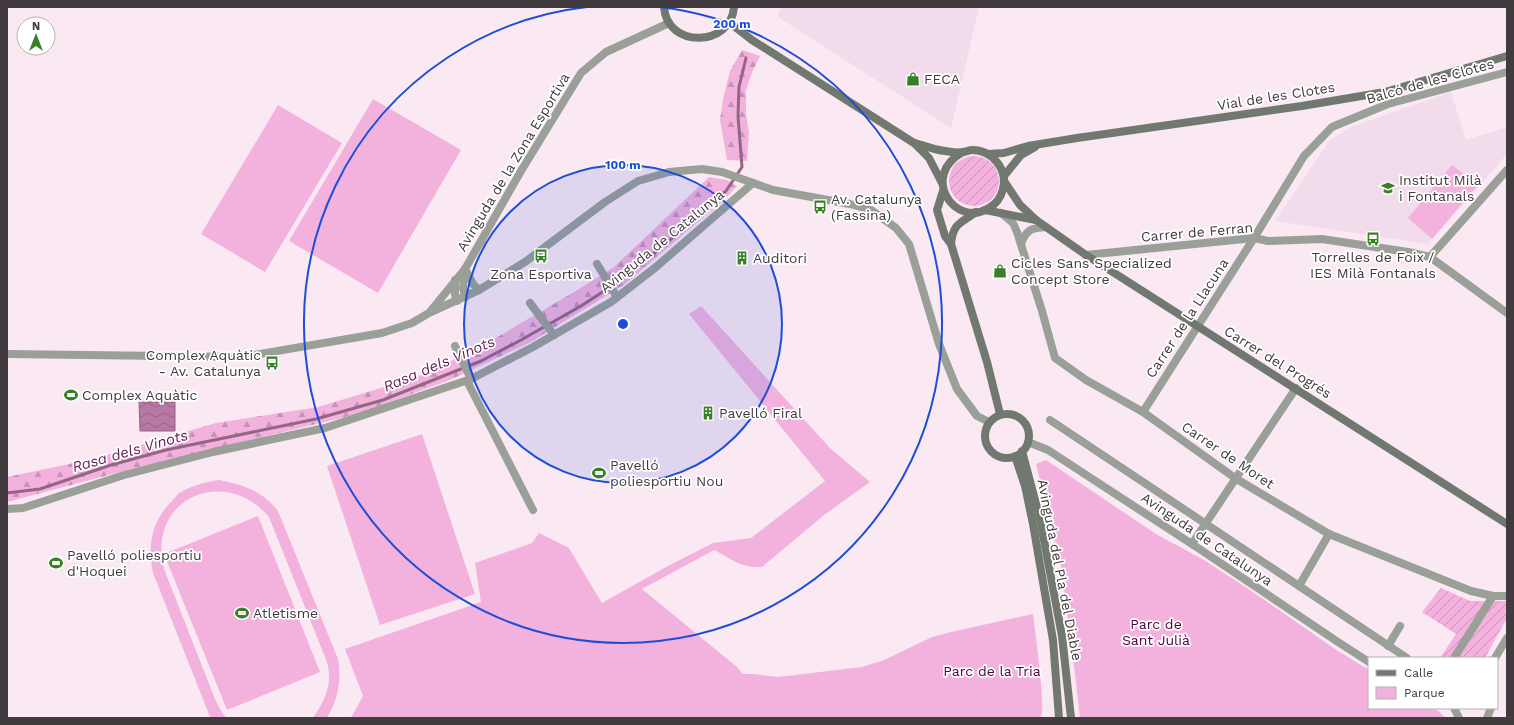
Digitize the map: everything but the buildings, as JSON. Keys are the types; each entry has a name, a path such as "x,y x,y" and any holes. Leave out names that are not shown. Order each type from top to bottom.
{"street":[{"path":"664,7 664,14 669,23 679,32 694,38 706,38 717,34 729,22 734,7"},
{"path":"729,22 752,40 914,143 929,158 943,187 950,202 959,209 967,212 976,212 985,210 993,205 1003,190 1004,179 1001,167 996,160 988,154 980,151 971,150 954,157 947,164 943,173 943,187 937,210 945,236 951,244 1000,414"},
{"name":"Avinguda de la Zona Esportiva","path":"7,354 242,357 382,333 412,323 429,313 465,269 521,171 581,74 606,52 669,23"},
{"name":"Vial de les Clotes","path":"988,154 1004,153 1045,143 1302,106 1385,92 1507,56"},
{"name":"Balcó de les Clotes","path":"1254,238 1304,156 1332,127 1388,104 1507,72"},
{"path":"914,143 943,151 963,152"},
{"name":"Vial de les Clotes","path":"1004,179 1021,155 1045,143"},
{"path":"429,313 479,290 525,262 605,202 638,181 669,172 702,169 722,172 773,190 850,204 871,210 896,228 909,244 939,344 957,389 977,416 989,422"},
{"path":"1430,257 1507,170"},
{"name":"Carrer del Progrés","path":"1004,179 1020,206 1046,227 1196,326 1296,388 1507,524"},
{"name":"Avinguda de Catalunya","path":"7,509 23,508 124,475 205,454 325,428 469,380 554,335 617,297 656,267 753,183"},
{"name":"Carrer del Progrés","path":"985,210 1036,220"},
{"path":"951,244 952,235 956,225 976,212"},
{"name":"Carrer de Moret","path":"1001,213 1013,223 1021,244 1055,358 1086,380 1143,412 1235,478 1329,534 1471,591 1493,596 1507,596"},
{"path":"1021,244 1024,234 1033,228 1046,227"},
{"name":"Carrer de Ferran","path":"1086,254 1254,238 1268,241 1322,240 1408,252 1430,257 1507,313"},
{"name":"Carrer de la Llacuna","path":"1143,412 1196,326 1254,238"},
{"path":"596,264 617,297"},
{"name":"Avinguda de la Zona Esportiva","path":"465,269 473,284 479,290"},
{"name":"Avinguda de la Zona Esportiva","path":"461,299 465,269"},
{"path":"455,280 455,295 461,299"},
{"path":"530,303 554,335"},
{"path":"455,346 469,380 533,510"},
{"path":"1192,544 1296,388"},
{"path":"1000,414 1014,415 1025,423 1029,436 1028,442 1022,451 1015,456 1008,458 994,454 985,443 984,436 989,422 1000,414"},
{"path":"1050,420 1405,657"},
{"name":"Avinguda de Catalunya","path":"1028,442 1048,450 1368,661"},
{"name":"Avinguda del Pla del Diable","path":"1022,451 1040,519 1062,636 1071,718"},
{"name":"Avinguda del Pla del Diable","path":"1015,456 1025,486 1032,516 1053,640 1059,718"},
{"path":"1299,586 1329,534"},
{"path":"1455,657 1493,596"},
{"path":"1388,646 1400,626"},
{"path":"1496,657 1504,648 1507,638"},
{"path":"1454,709 1459,718"},
{"path":"1490,713 1498,718"}],"shaded area":[{"path":"781,7 979,7 951,128 778,17"},
{"name":"Institut Milà i Fontanals","path":"1451,92 1466,140 1507,127 1507,154 1428,244 1275,221 1330,140 1351,127"}],"green space":[{"path":"742,50 760,56 746,90 746,114 749,132 747,161 727,160 720,120 723,99 730,71"},
{"path":"373,99 461,150 378,293 289,241"},
{"path":"278,105 342,143 265,272 201,234"},
{"path":"974,156 988,160 995,167 999,181 995,195 988,202 974,206 960,202 953,195 949,181 953,167 960,160"},
{"path":"1452,165 1478,185 1432,239 1408,218"},
{"path":"709,177 727,180 737,186 728,196 625,284 531,342 450,380 357,414 120,472 7,502 7,477 93,459 216,423 318,407 417,377 484,345 614,267"},
{"name":"Parc de la Tria","path":"701,306 830,448 870,482 824,515 762,567 742,564 731,560 714,550 642,589 737,667 743,674 778,677 862,667 884,660 932,637 1033,614 1041,684 1041,717 351,718 363,696 345,649 481,602 475,563 532,543 539,533 569,548 602,603 666,567 713,543 751,538 825,481 689,314"},
{"path":"422,434 475,594 380,625 327,466"},
{"name":"Parc de Sant Julià","path":"1046,460 1156,534 1204,560 1335,649 1368,669 1368,709 1434,709 1440,712 1445,718 1080,718 1061,566 1036,464"},
{"path":"219,480 252,490 266,499 278,511 338,659 340,674 338,689 334,704 327,718 313,718 327,692 329,670 327,662 269,517 251,501 232,493 212,492 193,497 178,508 167,524 162,544 164,569 215,699 226,718 210,717 153,573 151,563 151,543 160,516 177,495 195,486"},
{"name":"Atletisme","path":"258,516 320,672 227,710 164,554"},
{"path":"1441,588 1470,601 1507,601 1507,618 1486,657 1441,657 1456,634 1422,612"}],"water":[{"path":"139,402 175,402 175,431 140,431"}],"waterway":[{"name":"Rasa dels Vinots","path":"7,493 40,489 111,465 166,450 316,419 383,400 481,361 581,306 624,278 668,242 696,215 726,191 742,167 738,116 739,87 746,58"}],"place":[{"name":"FECA","path":"913,79"},
{"name":"Institut Milà i Fontanals","path":"1388,188"},
{"name":"Av. Catalunya (Fassina)","path":"820,207"},
{"name":"Torrelles de Foix / IES Milà Fontanals","path":"1373,239"},
{"name":"Zona Esportiva","path":"541,256"},
{"name":"Auditori","path":"742,258"},
{"name":"Cicles Sans Specialized Concept Store","path":"1000,271"},
{"name":"Complex Aquàtic - Av. Catalunya","path":"272,363"},
{"name":"Complex Aquàtic","path":"71,395"},
{"name":"Pavelló Firal","path":"708,413"},
{"name":"Pavelló poliesportiu Nou","path":"599,473"},
{"name":"Pavelló poliesportiu d'Hoquei","path":"56,563"},
{"name":"Atletisme","path":"242,613"}]}
